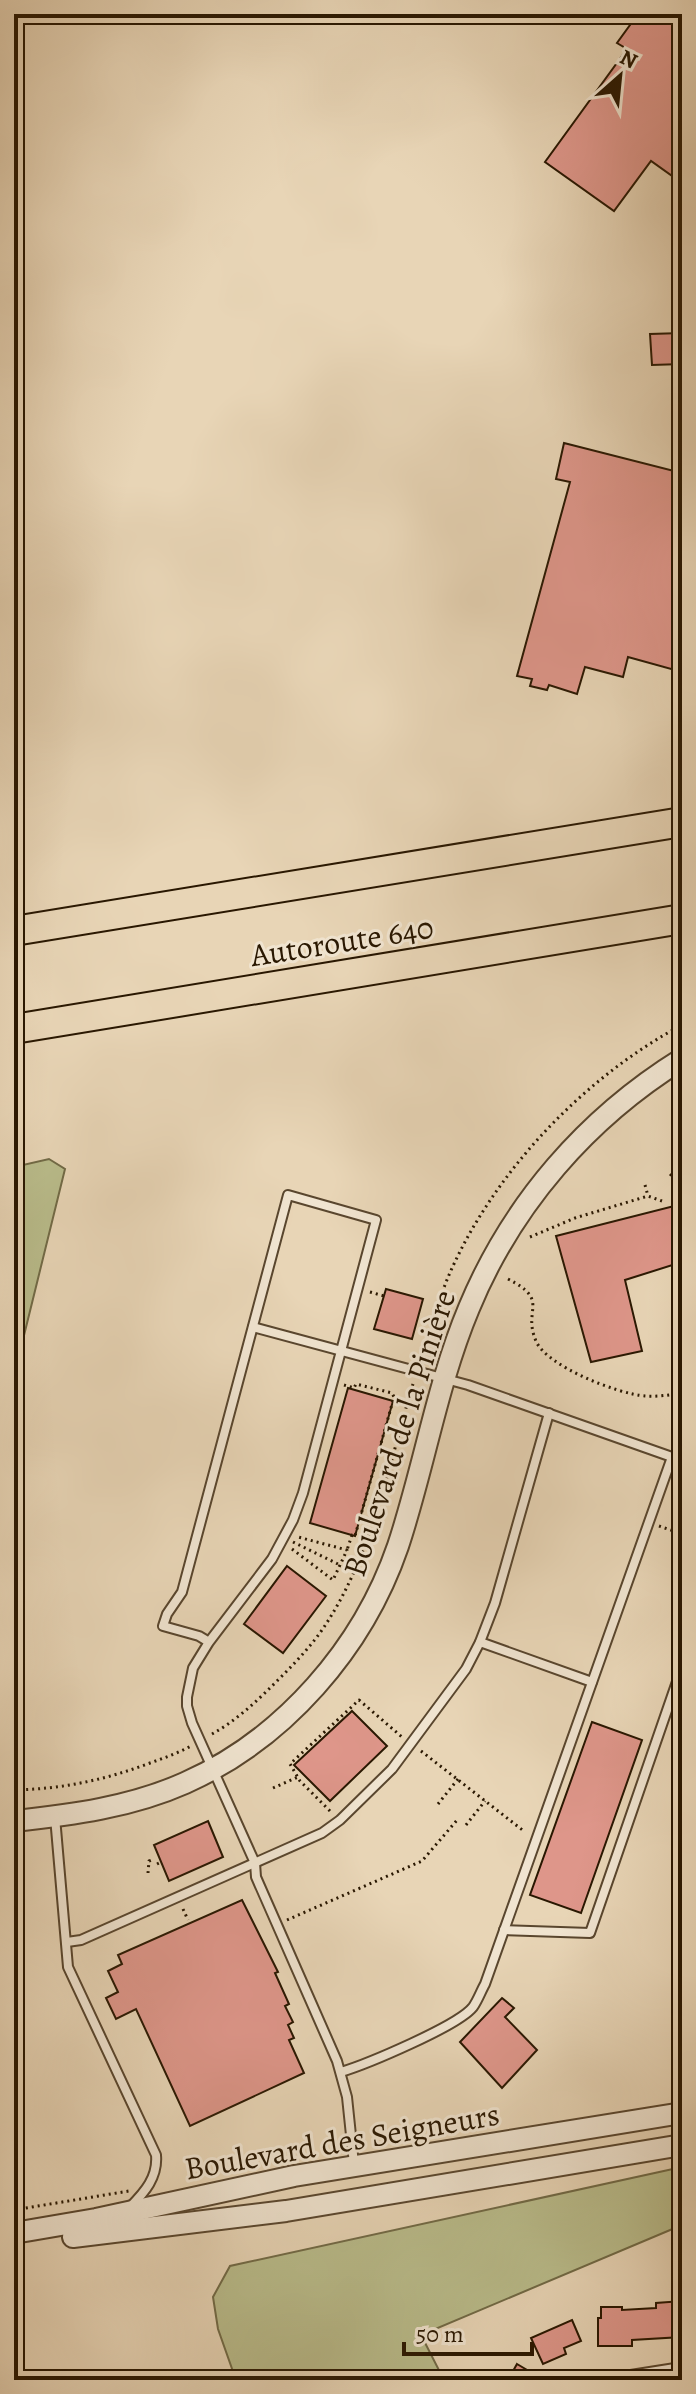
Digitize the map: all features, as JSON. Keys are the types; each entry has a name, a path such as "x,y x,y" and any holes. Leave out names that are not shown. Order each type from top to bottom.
{"highway":[{"name":"Autoroute 640","path":"14,931 682,822"},
{"name":"Autoroute 640","path":"14,1029 682,919"}],"street":[{"name":"Boulevard de la Pinière","path":"14,1821 90,1812 144,1798 188,1782 269,1730 298,1704 337,1660 378,1594 398,1546 446,1378 473,1298 498,1248 525,1205 568,1152 638,1089 682,1059"},
{"name":"Boulevard de la Pinière","path":"14,1814 55,1817"},
{"name":"Boulevard des Seigneurs","path":"14,2233 119,2214 272,2180 682,2113"},
{"name":"Boulevard des Seigneurs","path":"14,2247 109,2232 286,2211 682,2145"},
{"path":"625,2380 682,2371"}],"lane":[{"path":"209,1642 163,1626 182,1592 288,1195 376,1220 303,1493 293,1520 272,1559 193,1668 187,1706 255,1863 256,1877 341,2072 347,2097 354,2167"},
{"path":"253,1327 446,1378 682,1461"},
{"path":"67,1942 81,1940 322,1833 340,1820 392,1769 466,1669 480,1642 495,1603 549,1413"},
{"path":"341,2072 459,2019 473,2007 485,1984 672,1457"},
{"path":"480,1642 592,1682"},
{"path":"504,1930 590,1933 682,1667"},
{"path":"55,1817 68,1967 157,2161 151,2182 132,2205 119,2214"}],"path":[{"path":"670,1174 682,1185"},
{"path":"645,1185 648,1196"},
{"path":"530,1237 575,1218 648,1196 662,1201"},
{"path":"508,1279 530,1294 536,1341 543,1352 556,1362 612,1389 642,1396 682,1393"},
{"path":"370,1292 384,1296"},
{"path":"292,1549 333,1580 352,1535 355,1536 394,1397 392,1393 356,1384 354,1388 344,1385"},
{"name":"Boulevard de la Pinière","path":"216,1732 255,1701 305,1653 330,1617 366,1543 412,1386"},
{"path":"648,1522 682,1534"},
{"path":"298,1537 347,1550"},
{"path":"295,1543 340,1565"},
{"path":"332,1812 298,1777 290,1764 359,1700 405,1739"},
{"path":"14,1790 49,1789 93,1782 186,1749"},
{"path":"421,1751 525,1832"},
{"path":"273,1788 298,1777"},
{"path":"438,1804 458,1779"},
{"path":"466,1825 485,1801"},
{"path":"287,1920 422,1861 458,1819"},
{"path":"148,1873 149,1861 154,1859"},
{"path":"14,2210 121,2193"}],"green space":[{"path":"49,1159 65,1169 14,1376 14,1167"},
{"path":"682,2167 682,2225 421,2335 444,2380 236,2380 218,2329 213,2297 230,2266"}],"building":[{"path":"638,14 682,14 682,183 651,161 614,211 545,162 627,49 617,43"},
{"path":"682,333 682,364 652,365 650,334"},
{"path":"564,443 682,473 682,672 628,657 623,677 585,667 577,694 549,685 547,690 530,686 532,679 517,676 570,482 556,479"},
{"path":"682,1204 682,1262 625,1280 642,1351 591,1362 556,1236"},
{"path":"386,1289 423,1299 412,1339 374,1329"},
{"path":"348,1388 393,1401 355,1536 310,1523"},
{"path":"287,1566 326,1596 283,1653 244,1624"},
{"path":"352,1711 387,1746 330,1801 294,1765"},
{"path":"592,1722 642,1740 581,1913 530,1895"},
{"path":"208,1821 223,1857 169,1881 154,1845"},
{"path":"242,1900 278,1972 275,1973 289,2004 285,2006 293,2022 288,2025 294,2038 289,2040 304,2073 190,2126 136,2009 116,2019 106,1998 118,1992 108,1971 122,1964 118,1955"},
{"path":"502,1998 514,2008 505,2017 537,2050 502,2088 460,2042"},
{"path":"682,2301 682,2337 632,2340 632,2346 598,2346 601,2307 622,2307 622,2310 656,2308 656,2303"},
{"path":"572,2320 581,2341 564,2348 566,2354 543,2364 531,2338"},
{"path":"517,2364 544,2380 508,2380"}]}
